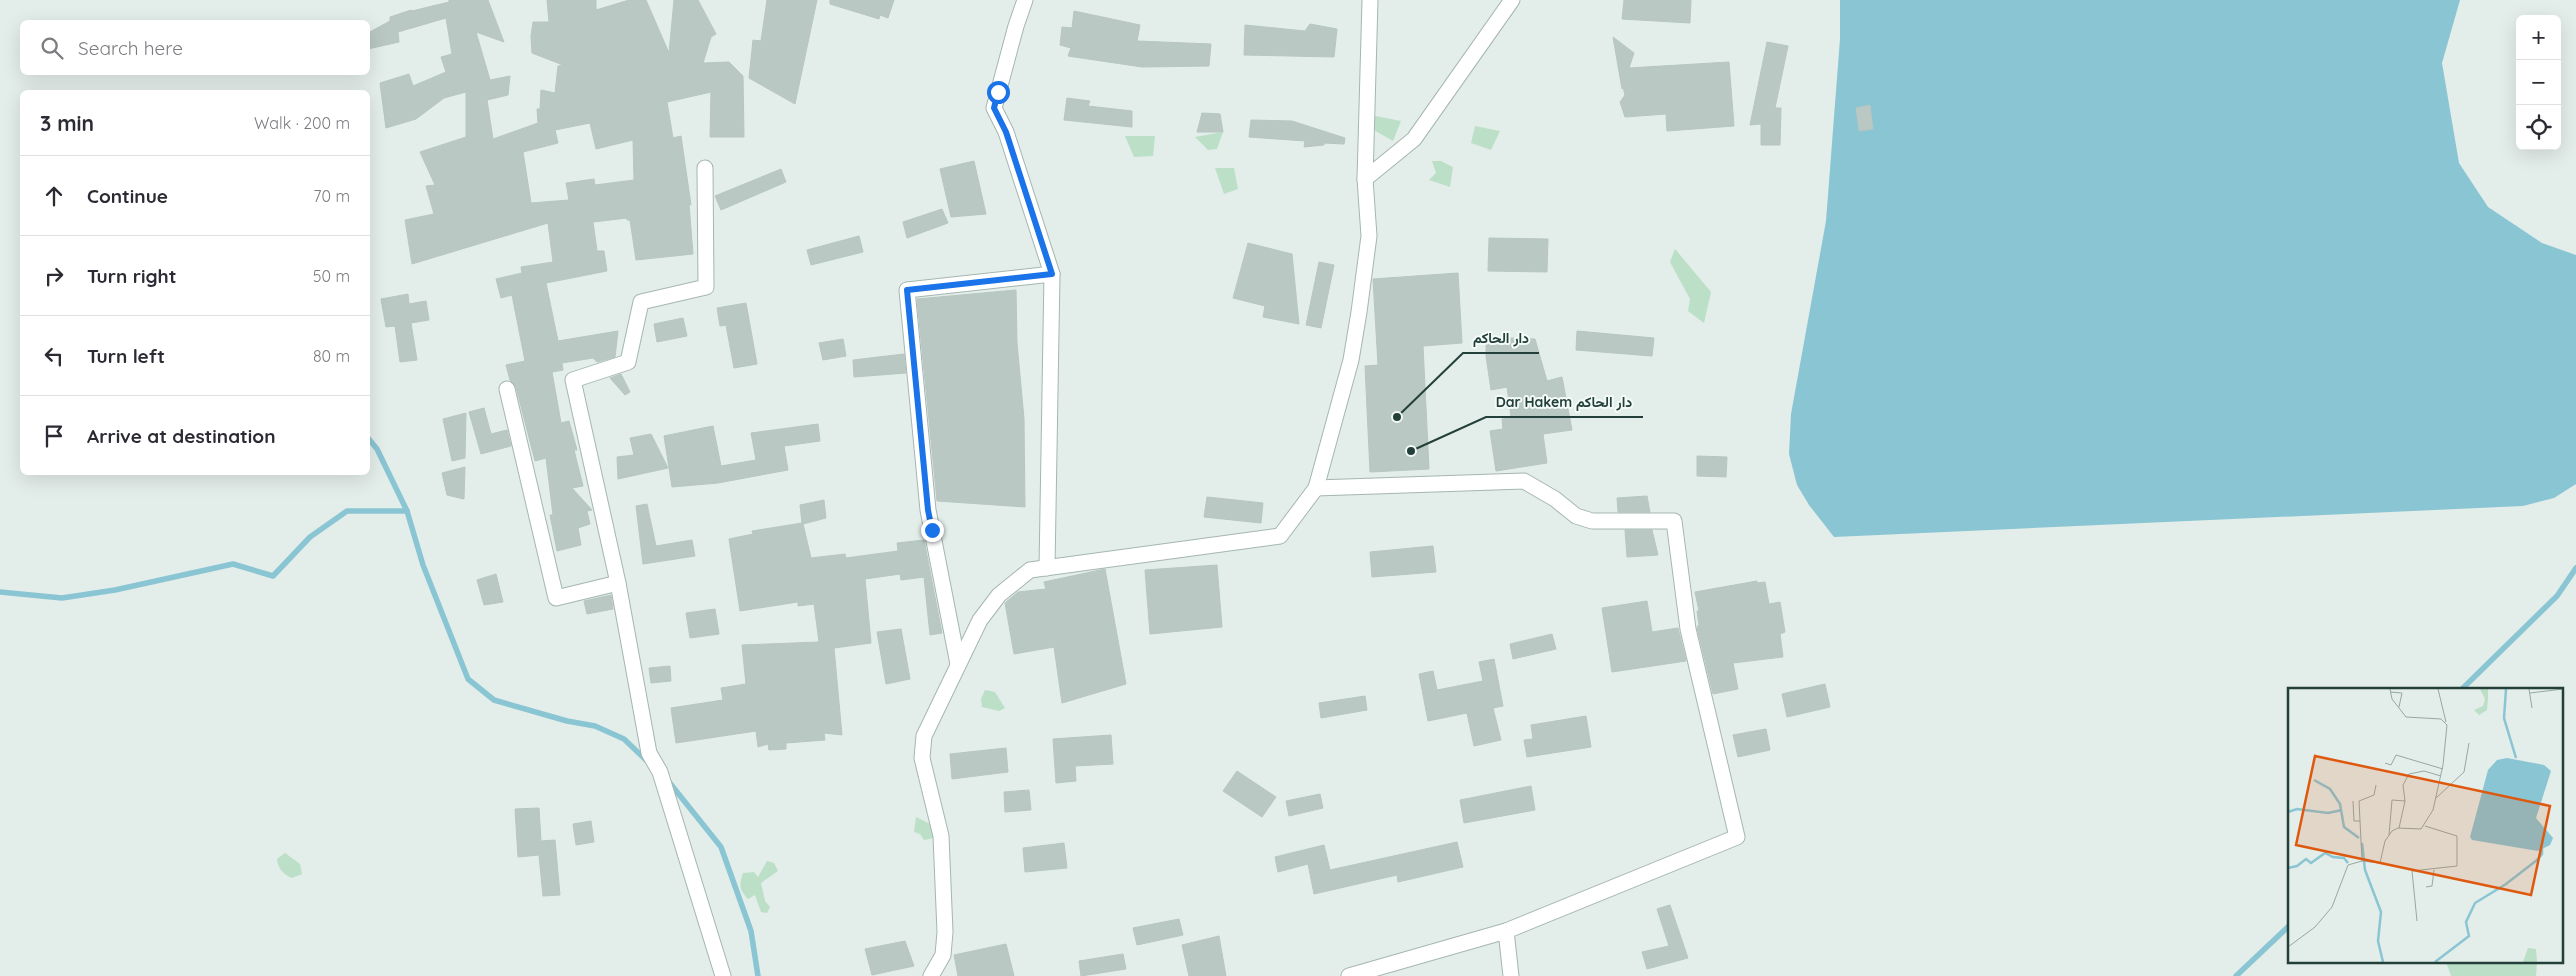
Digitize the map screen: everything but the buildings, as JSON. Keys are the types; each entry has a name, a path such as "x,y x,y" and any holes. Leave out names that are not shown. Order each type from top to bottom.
{"street":[{"path":"1025,0 994,108 1006,132 1052,274 1047,568"},
{"path":"931,976 943,954 945,932 942,855 941,836 922,758 926,730 980,620 1000,595 1030,570 1280,536 1316,488 1350,360 1359,312 1369,236 1365,179 1370,0"},
{"path":"1365,179 1414,139 1512,0"},
{"path":"705,168 706,287 641,302 628,362 573,380 618,583 650,753 660,772 723,976"},
{"path":"958,664 928,510 907,290 1052,274"},
{"path":"507,389 556,598 618,583"},
{"path":"1316,488 1524,482 1555,499 1576,516 1592,521 1612,523 1674,521 1688,629 1737,837 1506,931 1349,976"},
{"path":"1506,931 1512,976"}],"green space":[{"path":"1371,115 1401,121 1393,141 1372,129"},
{"path":"1475,126 1500,131 1491,150 1471,143"},
{"path":"1223,132 1217,149 1208,150 1195,137"},
{"path":"1125,136 1155,136 1153,156 1134,157"},
{"path":"1432,161 1441,161 1453,167 1450,187 1429,180 1436,173"},
{"path":"1215,168 1234,168 1238,189 1224,194"},
{"path":"1675,249 1711,292 1704,323 1688,311 1690,299 1670,262"},
{"path":"985,690 995,692 1005,708 999,711 982,707 981,699"},
{"path":"916,817 932,825 934,838 924,840 920,834 914,832"},
{"path":"285,853 300,864 302,874 292,878 282,871 278,866 277,859"},
{"path":"767,861 774,863 778,871 761,883 765,901 770,907 767,913 761,912 755,895 748,899 745,896 740,884 743,873 754,872 758,877"},
{"path":"2447,964 2537,964 2536,976 2451,976"}],"water":[{"path":"1840,0 2460,0 2442,63 2459,163 2488,207 2542,243 2576,255 2576,484 2554,498 2523,506 1834,537 1809,505 1797,485 1789,454 1791,414 1826,221 1840,39"}],"waterway":[{"path":"370,440 377,449 407,511 423,565 468,679 494,700 567,721 595,726 624,739 646,760"},
{"path":"0,592 62,598 115,590 233,564 273,576 310,537 347,511 407,511"},
{"path":"2463,688 2557,596 2576,568"},
{"path":"669,782 721,847 751,931 758,976"},
{"path":"2236,976 2288,927"}],"place":[{"name":"دار الحاكم","path":"1397,417"},
{"name":"Dar Hakem دار الحاكم","path":"1411,451"}],"route":[{"path":"932,530 928,510 907,290 1052,274 1006,132 994,108 998,92"}]}
